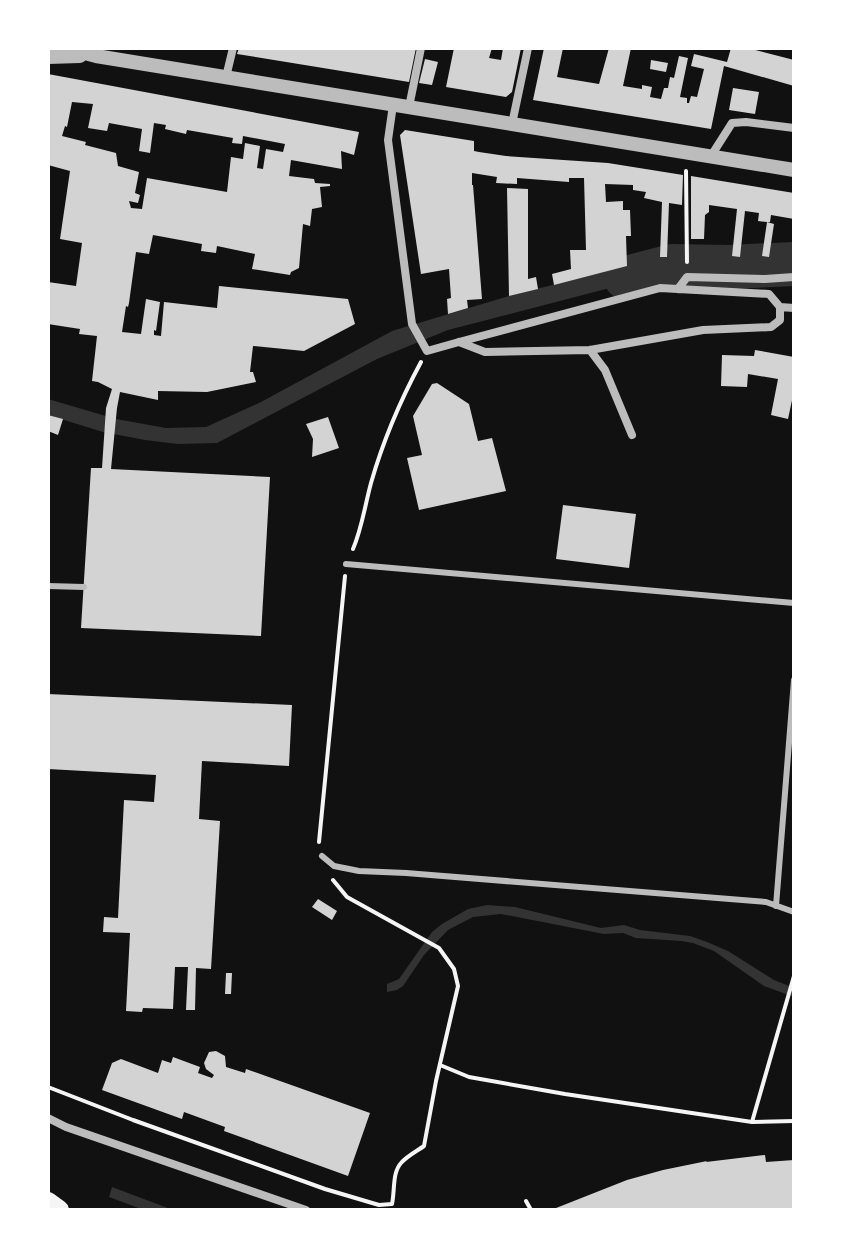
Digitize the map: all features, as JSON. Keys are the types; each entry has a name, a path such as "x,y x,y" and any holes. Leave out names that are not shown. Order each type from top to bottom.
{"highway":[{"path":"48,1202 59,1210"}],"street":[{"path":"66,48 96,56 794,170"},
{"path":"226,77 233,48"},
{"path":"409,107 421,48"},
{"path":"512,124 528,48"},
{"path":"48,57 96,56"},
{"path":"393,105 388,140 412,324 427,351 459,342 660,288 769,294 780,307 780,320 771,327 703,330 590,350 485,352 459,342"},
{"path":"711,156 732,123 794,128"},
{"path":"678,289 687,277 794,277"},
{"path":"780,307 794,308"},
{"path":"590,350 605,370 632,435"},
{"path":"48,1118 66,1127 306,1210"}],"lane":[{"path":"346,564 794,603"},
{"path":"48,586 84,587"},
{"path":"776,906 794,680"},
{"path":"322,856 334,866 359,871 766,902 794,912"}],"path":[{"path":"686,187 686,254"},
{"path":"48,1087 310,1184 379,1205 392,1204 400,1164 424,1146 458,986 454,969 439,948 347,897 332,879 319,843 346,564 359,535 385,439 427,351"},
{"path":"752,1122 794,976"},
{"path":"440,1065 469,1077 500,1083 752,1122 794,1121"},
{"path":"526,1201 531,1210"}],"shaded area":[{"path":"794,255 794,270 742,274 691,271 691,257 769,258"},
{"path":"682,257 682,274 652,277 448,330 377,359 217,443 178,444 145,440 103,432 48,415 48,399 116,419 166,428 206,427 261,402 392,331 509,296 627,266"},
{"path":"487,905 515,907 601,928 624,925 690,936 728,951 774,980 794,988 794,997 764,986 714,951 693,943 636,938 623,933 604,934 501,914 473,917 448,930 424,955 403,986 387,992 387,984 399,979 432,932 468,909"},
{"path":"112,1187 173,1210 144,1210 109,1197"}],"building":[{"path":"239,48 416,48 409,82 237,54"},
{"path":"454,48 492,48 489,58 501,60 503,48 521,48 512,92 506,97 446,87"},
{"path":"544,48 563,48 557,77 599,84 609,48 631,48 623,86 652,87 650,97 661,99 670,77 674,78 679,56 688,58 680,97 687,98 687,103 691,96 697,97 704,69 691,66 694,54 727,62 731,48 748,48 794,60 794,86 724,66 711,129 533,100"},
{"path":"425,59 438,62 432,85 419,83"},
{"path":"651,60 668,63 666,72 650,69"},
{"path":"48,74 359,132 354,155 341,151 342,169 291,160 289,176 314,179 315,183 330,186 320,187 322,207 312,209 310,226 303,224 299,268 290,275 252,269 255,254 217,246 216,253 201,251 202,244 153,235 149,254 136,252 122,332 141,334 146,299 160,302 154,335 161,336 164,302 217,308 219,286 348,299 355,324 304,351 253,346 250,372 253,372 256,382 207,392 158,391 158,400 120,392 111,469 270,477 261,636 81,628 91,468 102,468 106,408 112,389 92,381 97,336 79,334 80,329 48,324 48,282 76,286 82,243 60,239 70,171 48,165","holes":["72,102 93,104 88,128 107,131 109,123 142,129 139,151 150,153 154,123 186,134 187,130 233,138 232,143 242,144 243,136 285,144 283,152 266,149 263,169 257,168 260,146 245,143 243,159 231,157 227,192 147,178 142,209 131,208 129,201 138,203 140,195 135,193 139,172 118,166 116,153 62,136"]},
{"path":"733,88 759,92 755,114 729,110"},
{"path":"405,130 474,141 474,151 479,152 608,163 683,175 682,205 669,203 667,257 660,257 662,202 644,198 646,192 633,190 633,185 605,184 606,202 623,201 623,210 630,210 631,236 626,236 627,266 554,285 552,274 571,269 570,250 586,250 584,178 569,178 569,182 517,178 517,184 496,183 497,177 472,173 482,299 467,300 468,308 448,314 447,299 451,298 449,269 421,274 400,135"},
{"path":"691,176 794,193 794,219 771,215 770,222 758,221 759,213 745,211 740,257 732,256 737,209 709,205 709,212 705,215 704,239 691,239"},
{"path":"507,188 528,189 528,279 536,277 538,289 509,296"},
{"path":"767,222 774,224 769,257 762,256"},
{"path":"755,350 794,357 794,391 788,419 771,415 778,379 748,374 747,387 721,386 722,355 754,356"},
{"path":"437,383 469,404 478,441 492,438 506,491 419,510 407,458 422,455 413,416 432,384"},
{"path":"48,415 63,419 58,435 48,431"},
{"path":"328,417 339,448 312,457 313,439 306,424"},
{"path":"563,505 636,514 629,568 556,559"},
{"path":"48,694 292,705 289,766 202,761 199,819 220,821 211,969 196,968 195,1010 186,1010 188,967 175,967 173,1009 126,1011 130,933 103,932 104,917 118,918 124,800 154,802 156,775 48,769"},
{"path":"318,899 337,911 332,920 312,907"},
{"path":"226,973 232,973 231,994 225,994"},
{"path":"216,1051 225,1056 226,1067 245,1073 246,1069 370,1113 348,1176 224,1131 225,1127 184,1112 182,1119 102,1090 112,1063 121,1059 158,1073 162,1060 171,1063 173,1057 200,1067 198,1073 212,1078 214,1075 204,1063 209,1052"},
{"path":"765,1155 766,1162 794,1160 794,1210 551,1210 627,1180 663,1170 707,1161"}],"waterway":[{"path":"626,278 672,266 794,264"}]}
